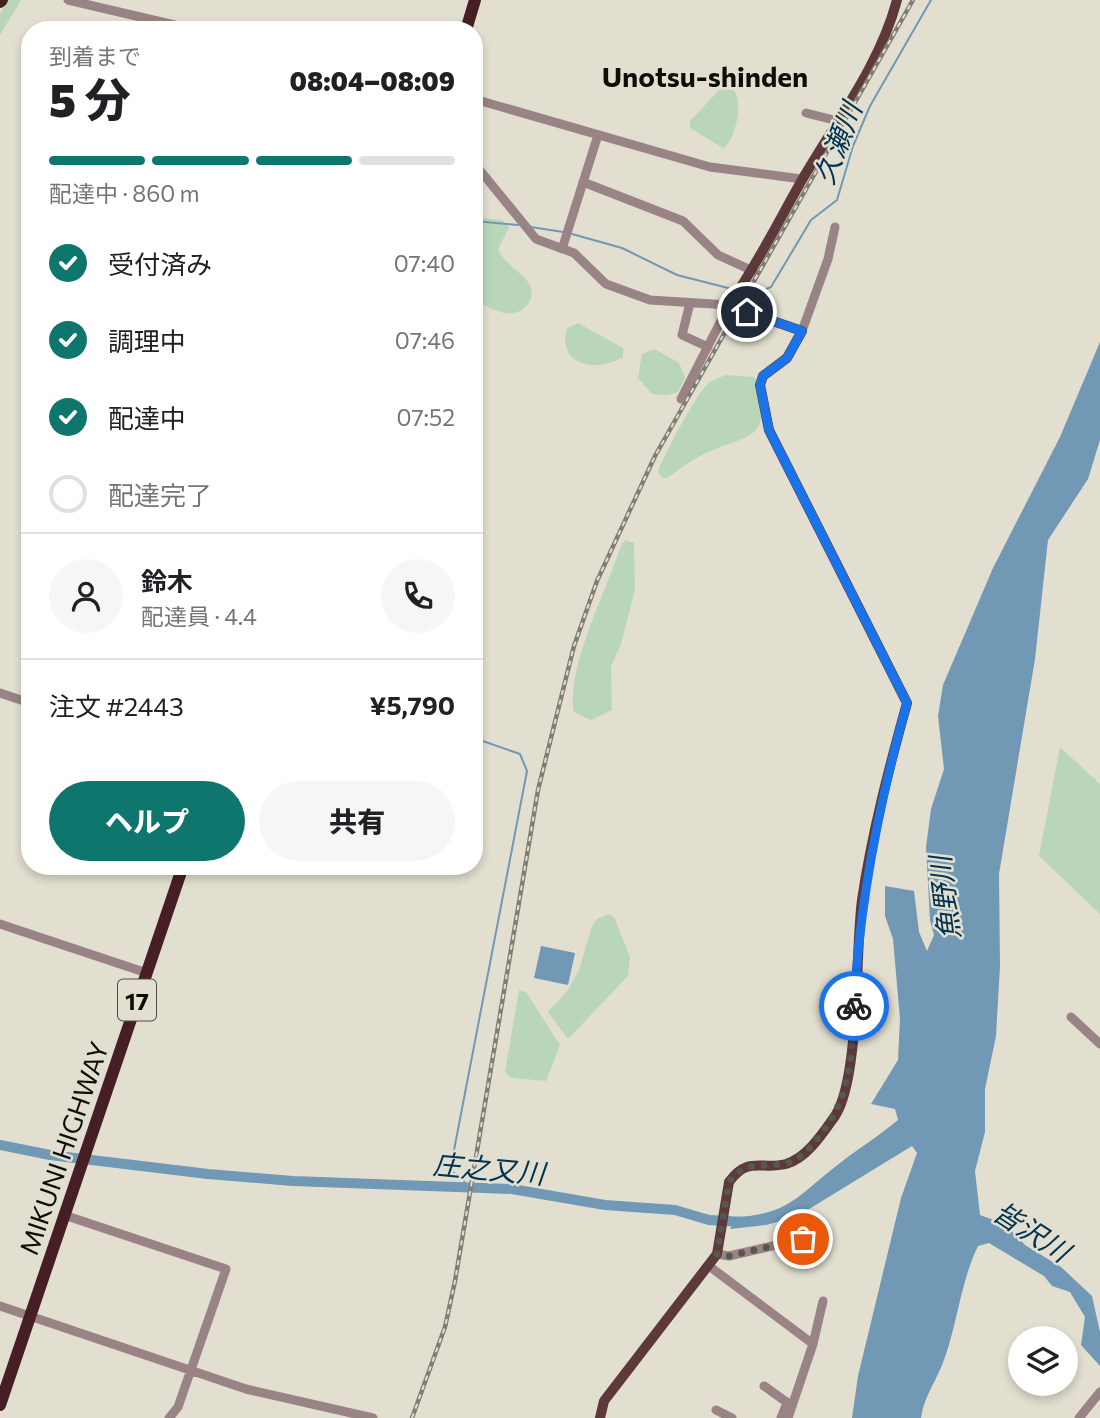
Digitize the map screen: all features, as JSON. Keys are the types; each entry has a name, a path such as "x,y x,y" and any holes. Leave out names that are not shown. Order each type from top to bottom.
{"highway":[{"path":"469,21 475,0"},
{"name":"MIKUNI HIGHWAY","path":"0,1405 180,875"}],"main road":[{"path":"732,306 884,36 897,0"},
{"path":"600,1418 604,1401 717,1254 723,1231 729,1182 746,1165 785,1164 803,1155 844,1100 853,1024 856,950 870,853 907,703 769,430 760,385 763,376 787,358 802,331 747,312"}],"street":[{"path":"68,0 158,21"},
{"path":"483,102 710,167 802,179"},
{"path":"806,113 838,121"},
{"path":"562,249 598,135"},
{"path":"483,174 531,233 542,242 574,253 596,278 628,294 650,300 732,306 681,399"},
{"path":"583,182 683,221 718,256 752,271"},
{"path":"802,331 828,259 835,227"},
{"path":"690,303 681,335 708,347"},
{"path":"0,693 21,700"},
{"path":"0,924 147,973"},
{"path":"1071,1017 1100,1044"},
{"path":"64,1215 226,1269 178,1407 169,1418"},
{"path":"717,1254 729,1256 803,1239"},
{"path":"709,1266 813,1344"},
{"path":"781,1418 813,1344 823,1301"},
{"path":"0,1306 246,1389 373,1418"},
{"path":"764,1386 789,1404"},
{"path":"1079,1418 1100,1392"},
{"path":"788,1418 789,1404"},
{"path":"716,1410 732,1418"}],"green space":[{"path":"9,0 21,0 0,35 0,14"},
{"path":"719,90 733,90 738,102 735,129 723,148 690,128 690,121"},
{"path":"483,218 502,220 509,227 498,250 528,282 532,294 527,305 518,312 501,312 483,304"},
{"path":"578,323 623,348 623,357 602,365 581,363 573,358 567,351 565,341 567,328"},
{"path":"655,349 679,363 685,378 678,392 668,395 652,394 638,378 642,354"},
{"path":"726,375 755,377 762,413 760,424 746,437 699,456 667,478 661,477 658,471 697,397 710,382"},
{"path":"626,540 634,543 635,590 621,644 611,667 612,710 591,720 574,712 576,674 589,628 622,543"},
{"path":"1060,747 1100,784 1100,914 1039,856"},
{"path":"609,914 614,917 630,957 628,976 568,1039 548,1012 568,990 579,970 592,926 597,919"},
{"path":"519,990 526,992 560,1045 546,1081 511,1078 505,1072"}],"water":[{"name":"魚野川","path":"1100,342 1100,440 1088,479 1048,540 1035,659 999,874 1000,966 996,1036 985,1089 985,1132 975,1171 980,1215 1005,1224 1025,1245 1061,1267 1092,1296 1100,1332 1100,1366 1081,1345 1085,1317 1070,1292 1052,1286 1044,1276 989,1243 978,1246 972,1259 945,1357 925,1402 921,1418 852,1418 858,1376 901,1198 917,1153 912,1146 796,1217 766,1225 730,1229 736,1217 770,1212 804,1193 898,1120 895,1109 871,1104 898,1060 900,1019 893,939 885,916 885,886 914,891 919,932 927,951 934,935 930,920 926,847 931,809 944,769 938,716 943,685 993,568 1060,437"},
{"path":"541,946 575,953 568,985 534,978"}],"waterway":[{"name":"久瀬川","path":"766,289 771,287 811,220 837,200 853,146 870,106 931,0"},
{"name":"久瀬川","path":"483,222 518,225"},
{"name":"久瀬川","path":"531,227 563,232"},
{"name":"久瀬川","path":"572,234 622,248 677,275 732,289"},
{"path":"466,1188 463,1178 450,1171 527,771 520,754 483,741"},
{"name":"庄之又川","path":"0,1145 50,1155 208,1174 293,1181 512,1189 605,1205 675,1210 709,1220 744,1222"}],"railway":[{"path":"412,1418 445,1327 455,1281 538,790 574,646 597,581 655,456 913,0"}],"way so far":[{"path":"803,1239 729,1256 717,1254 723,1231 729,1182 736,1172 746,1165 785,1164 803,1155 844,1100 854,1006"}],"district":[{"name":"Unotsu-shinden","path":"705,76"}],"route":[{"path":"747,312 802,331 795,348 787,358 763,376 760,385 768,412 769,430 907,703 870,853 856,950 854,1006"}],"water label":[{"name":"皆沢川","path":"1032,1231"}]}
